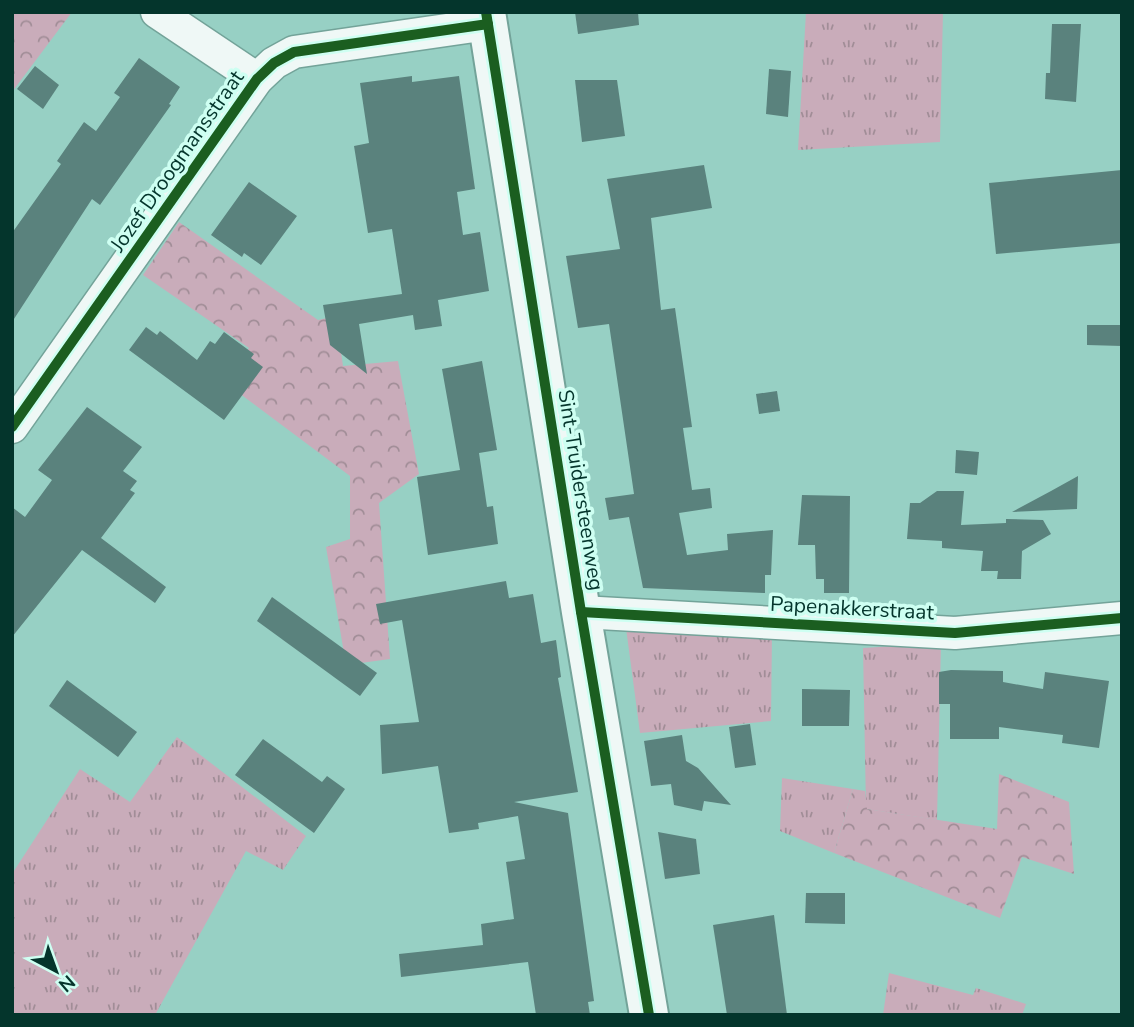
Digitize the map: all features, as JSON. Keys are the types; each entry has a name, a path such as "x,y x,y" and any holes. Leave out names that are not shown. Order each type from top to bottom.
{"main road":[{"name":"Sint-Truidersteenweg","path":"487,18 581,612 649,1015"}],"street":[{"path":"157,12 257,79"},
{"name":"Jozef Droogmansstraat","path":"12,427 257,79 274,63 293,52 487,18"},
{"name":"Papenakkerstraat","path":"581,612 955,632 1122,618"}],"green space":[{"path":"12,12 72,12 12,92"},
{"path":"806,12 943,12 940,142 798,150"},
{"path":"179,222 318,320 336,316 343,366 398,361 419,474 379,503 390,659 346,665 326,547 350,539 350,476 223,381 249,348 143,275"},
{"path":"626,628 772,632 771,721 640,733"},
{"path":"941,643 937,820 866,809 863,648"},
{"path":"177,737 306,836 283,870 246,851 155,1015 12,1015 12,874 80,769 130,802"},
{"path":"999,774 1069,802 1074,874 1022,857 1000,918 834,853 853,789 865,791 867,809 997,829"},
{"path":"782,778 853,789 834,853 780,831"},
{"path":"889,973 973,995 976,988 1026,1004 1022,1015 883,1015"}],"building":[{"path":"575,12 638,12 639,25 578,34"},
{"path":"1052,24 1081,24 1076,102 1045,99 1046,73 1050,73"},
{"path":"139,58 180,87 169,104 171,105 100,205 92,199 12,322 12,233 61,164 57,161 84,122 96,131 120,97 114,93"},
{"path":"35,66 59,85 43,109 17,89"},
{"path":"769,69 791,71 788,117 766,114"},
{"path":"412,76 412,82 459,76 475,189 457,192 463,235 480,232 489,291 438,300 442,326 415,330 413,315 359,324 367,374 330,345 323,305 402,294 392,229 368,233 354,146 369,143 360,83"},
{"path":"575,80 617,80 625,136 582,142"},
{"path":"704,165 712,208 651,218 661,310 675,308 692,427 683,428 692,490 710,488 712,508 679,513 687,555 728,550 727,534 773,530 771,575 765,575 765,593 643,588 629,517 609,520 605,498 634,494 609,324 578,328 566,256 620,249 607,179"},
{"path":"1122,170 1122,243 996,254 989,183"},
{"path":"249,182 297,216 261,265 244,253 242,257 211,235"},
{"path":"1087,325 1122,325 1122,346 1087,345"},
{"path":"146,327 157,335 160,331 197,360 210,341 215,344 224,332 254,354 251,358 263,367 224,420 129,350"},
{"path":"482,361 497,450 479,453 487,507 493,506 498,544 428,555 417,477 460,470 442,369"},
{"path":"777,391 780,411 759,414 756,394"},
{"path":"87,407 142,447 123,471 137,481 130,490 135,493 101,538 166,587 155,603 82,550 12,637 12,507 25,517 52,480 38,470"},
{"path":"956,450 979,452 977,475 955,473"},
{"path":"1078,476 1077,509 1012,512 1051,491"},
{"path":"937,491 964,491 961,525 1006,523 1006,519 1043,520 1051,534 1022,551 1021,579 997,579 998,571 981,571 983,551 942,548 942,541 907,539 910,503 920,503"},
{"path":"802,495 850,496 849,593 824,593 824,579 816,579 815,545 798,545"},
{"path":"506,581 509,598 533,594 541,643 556,640 561,677 558,678 578,792 514,802 568,813 594,1001 588,1002 590,1015 536,1015 528,962 401,977 399,954 483,945 481,924 514,919 506,862 525,859 518,816 478,823 479,829 449,833 438,766 382,774 380,725 419,722 402,620 380,624 376,604"},
{"path":"272,597 377,673 360,696 257,621"},
{"path":"1003,671 1003,682 1043,689 1045,672 1109,681 1099,748 1062,743 1063,735 999,727 999,739 950,739 950,704 939,704 939,672"},
{"path":"67,680 137,732 118,757 49,706"},
{"path":"802,689 850,690 849,726 802,726"},
{"path":"750,724 756,765 735,768 729,727"},
{"path":"682,735 686,761 698,768 731,805 704,801 702,811 674,805 671,784 651,786 644,741"},
{"path":"263,739 322,782 327,776 345,789 314,833 235,775"},
{"path":"658,832 696,839 700,874 665,879"},
{"path":"806,893 845,893 845,924 805,923"},
{"path":"774,915 787,1015 727,1015 713,925"}],"cycle path":[{"path":"486,12 581,612 649,1015"},
{"path":"12,427 257,79 274,63 294,52 488,24"},
{"path":"581,612 955,633 1122,618"}]}
